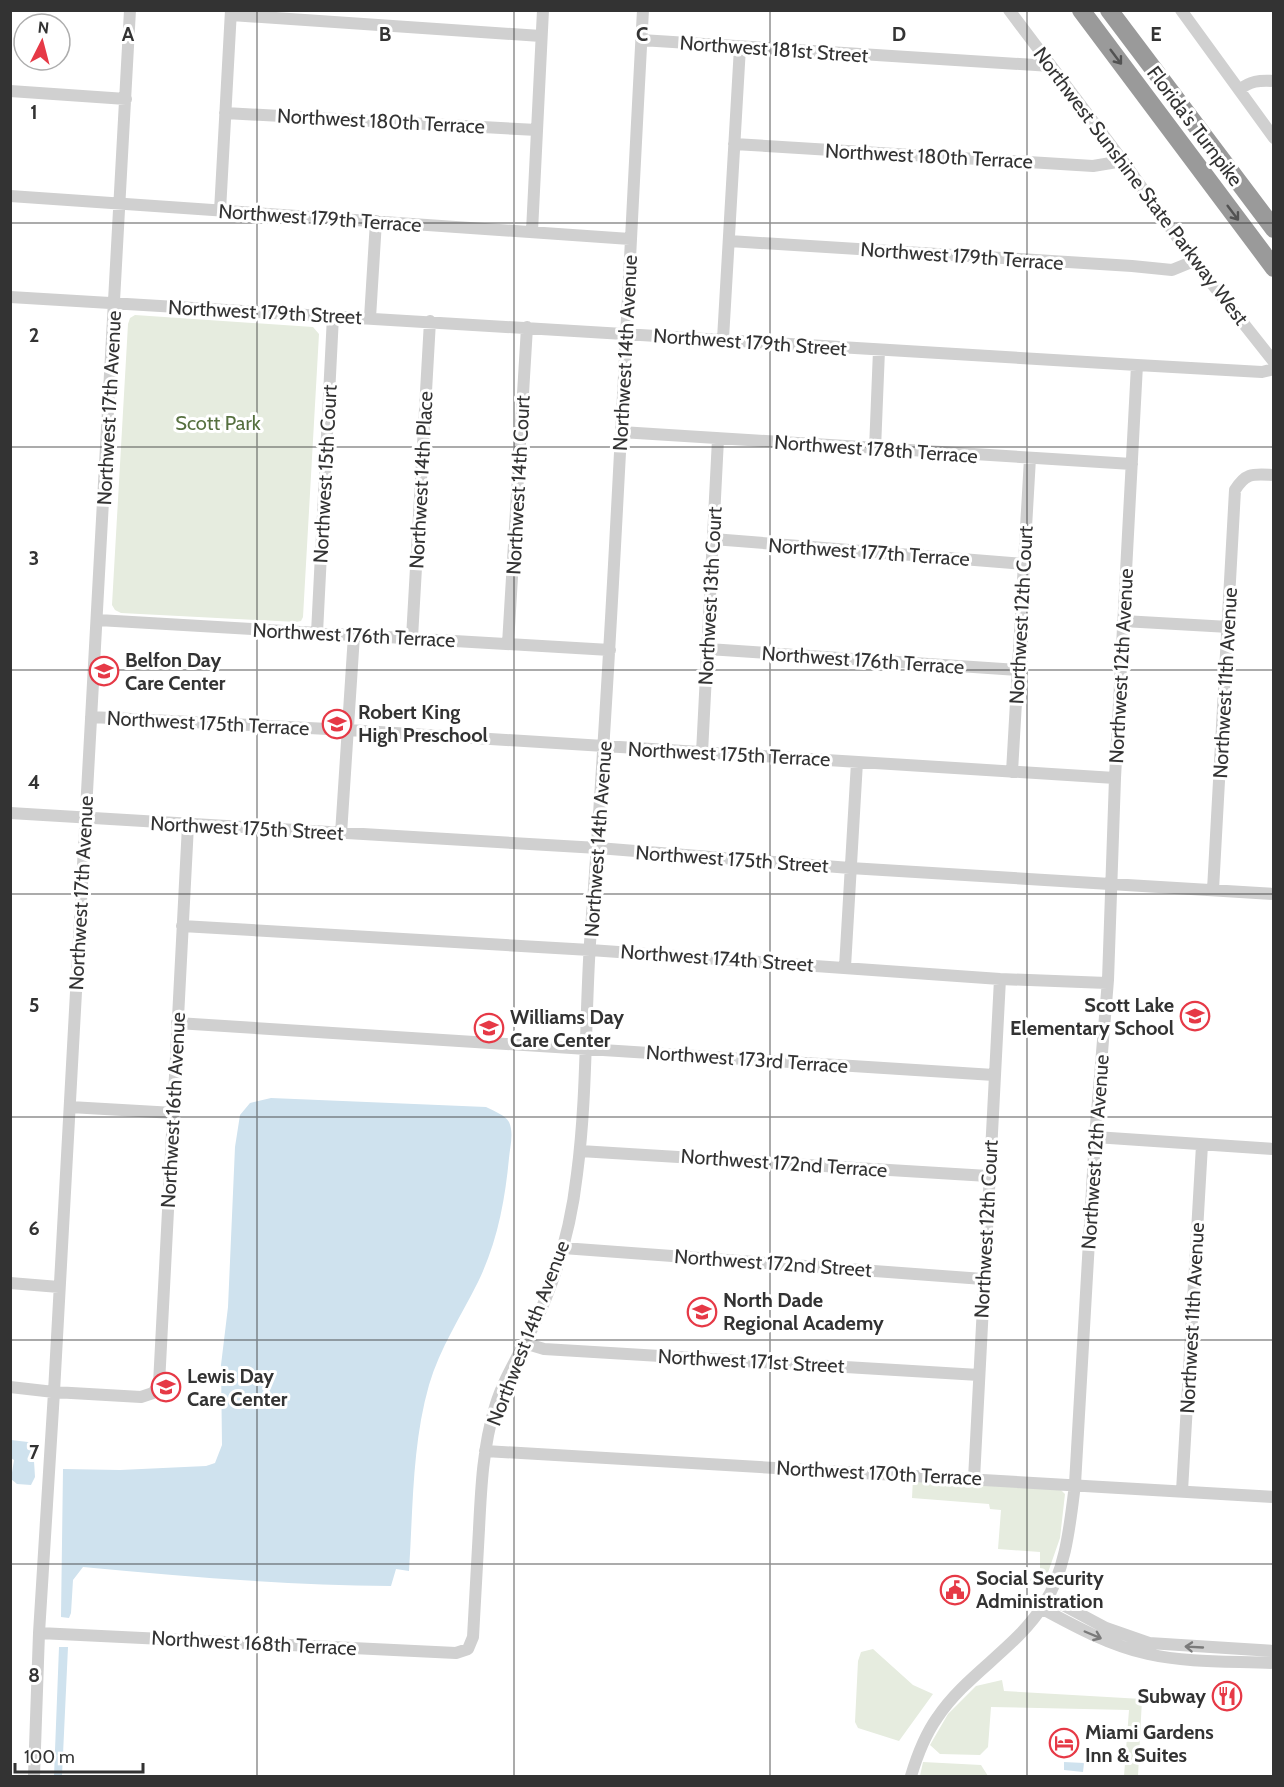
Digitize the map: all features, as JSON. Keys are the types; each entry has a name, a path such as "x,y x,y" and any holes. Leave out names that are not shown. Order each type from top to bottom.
{"highway":[{"name":"Florida's Turnpike","path":"1081,10 1274,267"},
{"name":"Florida's Turnpike","path":"1109,10 1274,229"}],"street":[{"name":"Northwest 17th Avenue","path":"34,1776 39,1633 98,620 130,10"},
{"path":"532,231 543,10"},
{"name":"Northwest 14th Avenue","path":"468,1649 473,1637 485,1451 495,1406 551,1284 563,1248 571,1216 580,1151 590,950 610,650 643,10"},
{"name":"Northwest Sunshine State Parkway West","path":"1009,10 1123,161 1194,261 1274,362"},
{"path":"1181,10 1274,138"},
{"path":"220,211 231,13 541,36"},
{"name":"Northwest 181st Street","path":"641,40 1051,66"},
{"path":"723,339 740,47"},
{"path":"1239,90 1248,83 1274,81"},
{"path":"10,91 126,99"},
{"name":"Northwest 180th Terrace","path":"225,113 537,129"},
{"name":"Northwest 180th Terrace","path":"735,144 1093,166 1123,161"},
{"name":"Northwest 179th Terrace","path":"10,196 630,238"},
{"path":"370,318 376,221"},
{"name":"Northwest 179th Terrace","path":"729,241 1172,270 1194,261"},
{"name":"Northwest 179th Street","path":"10,297 1137,365 1262,372 1274,369"},
{"name":"Northwest 15th Court","path":"317,633 333,316"},
{"name":"Northwest 14th Place","path":"412,638 430,321"},
{"name":"Northwest 14th Court","path":"508,644 527,327"},
{"path":"875,449 879,350"},
{"name":"Northwest 12th Avenue","path":"911,1776 918,1755 937,1718 956,1695 1024,1631 1045,1603 1063,1559 1069,1537 1075,1484 1095,1137 1107,983 1115,778 1137,365"},
{"name":"Northwest 178th Terrace","path":"621,432 1132,464"},
{"name":"Northwest 13th Court","path":"702,753 718,439"},
{"name":"Northwest 12th Court","path":"1012,772 1030,458"},
{"name":"Northwest 11th Avenue","path":"1213,890 1235,490 1242,478 1254,474 1274,475"},
{"name":"Northwest 177th Terrace","path":"713,539 1024,564"},
{"name":"Northwest 176th Terrace","path":"98,620 610,650"},
{"path":"1123,621 1229,627"},
{"path":"341,834 354,635"},
{"name":"Northwest 176th Terrace","path":"708,649 1018,670"},
{"name":"Northwest 175th Terrace","path":"91,717 348,730 1115,778"},
{"path":"845,967 857,762"},
{"name":"Northwest 175th Street","path":"10,813 598,848 850,868 1274,894"},
{"name":"Northwest 16th Avenue","path":"54,1392 141,1397 153,1393 159,1384 188,825"},
{"name":"Northwest 174th Street","path":"182,926 590,950 1000,979 1107,983"},
{"name":"Northwest 12th Court","path":"974,1479 1000,979"},
{"name":"Northwest 173rd Terrace","path":"177,1023 994,1075"},
{"path":"70,1107 174,1113"},
{"path":"1095,1137 1274,1149"},
{"name":"Northwest 11th Avenue","path":"1182,1491 1202,1145"},
{"name":"Northwest 172nd Terrace","path":"580,1151 988,1176"},
{"name":"Northwest 172nd Street","path":"563,1248 983,1279"},
{"path":"10,1283 59,1287"},
{"name":"Northwest 171st Street","path":"524,1343 544,1349 979,1375"},
{"path":"10,1387 54,1392"},
{"name":"Northwest 170th Terrace","path":"485,1451 1274,1497"},
{"path":"1045,1603 1089,1634 1149,1648 1225,1654 1274,1663"},
{"name":"Northwest 168th Terrace","path":"39,1633 456,1653 468,1649"},
{"path":"1225,1654 1274,1651"}],"green space":[{"name":"Scott Park","path":"135,315 313,327 319,334 301,621 121,613 112,605 128,324 130,318"},
{"path":"913,1478 1059,1488 1065,1494 1060,1538 1044,1584 1035,1585 1030,1580 1033,1573 1040,1573 1040,1552 998,1549 1001,1510 990,1509 989,1504 912,1498"},
{"path":"873,1649 913,1685 933,1694 899,1741 858,1728 855,1722 858,1661 861,1652"},
{"path":"1002,1680 1004,1691 1142,1699 1138,1776 1124,1776 1129,1710 991,1707 988,1747 980,1755 940,1754 930,1745 948,1714 976,1686"},
{"path":"923,1762 981,1765 988,1776 920,1776"}],"water":[{"path":"271,1098 486,1107 499,1113 509,1122 511,1140 505,1190 495,1237 485,1267 439,1358 423,1407 414,1477 409,1571 396,1569 391,1586 237,1580 83,1567 73,1580 69,1618 61,1617 63,1469 120,1470 206,1466 215,1463 222,1445 221,1365 228,1307 235,1147 240,1115 250,1103"},
{"path":"11,1440 28,1442 33,1445 35,1477 31,1485 17,1484 11,1479 14,1460 11,1458"},
{"path":"59,1647 68,1647 62,1776 54,1776"},
{"path":"1064,1762 1084,1763 1083,1772 1064,1770"}],"place":[{"name":"Belfon Day Care Center","path":"104,671"},
{"name":"Robert King High Preschool","path":"337,724"},
{"name":"Scott Lake Elementary School","path":"1195,1016"},
{"name":"Williams Day Care Center","path":"489,1028"},
{"name":"North Dade Regional Academy","path":"702,1312"},
{"name":"Lewis Day Care Center","path":"166,1387"},
{"name":"Social Security Administration","path":"955,1590"},
{"name":"Subway","path":"1227,1696"},
{"name":"Miami Gardens Inn & Suites","path":"1064,1743"}]}
